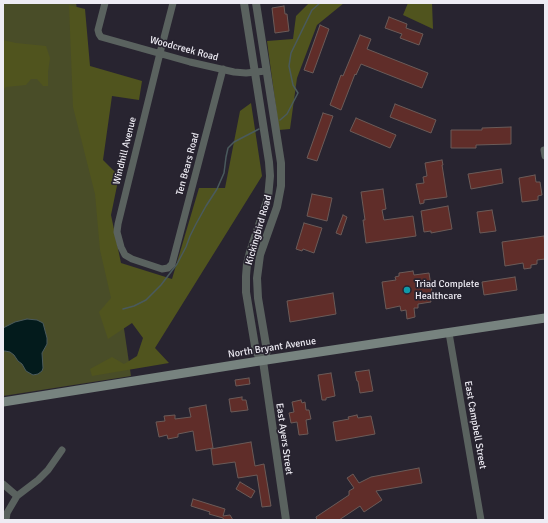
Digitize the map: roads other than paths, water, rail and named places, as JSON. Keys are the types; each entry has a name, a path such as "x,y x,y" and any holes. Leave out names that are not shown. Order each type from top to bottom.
{"main road":[{"name":"North Bryant Avenue","path":"3,402 545,318"}],"street":[{"name":"Woodcreek Road","path":"105,3 98,30 101,38 223,70 246,73 266,71"},
{"name":"Windhill Avenue","path":"172,264 168,268 162,269 132,259 126,255 121,247 117,232 173,3"},
{"name":"Kickingbird Road","path":"244,3 270,176 268,198 250,252 246,276 248,308 256,352 263,361"},
{"name":"Kickingbird Road","path":"256,3 281,163 281,186 277,207 260,255 257,278 258,298 267,351 263,361"},
{"path":"246,18 257,16"},
{"name":"Ten Bears Road","path":"172,264 223,70"},
{"name":"East Campbell Street","path":"449,333 481,520"},
{"name":"East Ayers Street","path":"263,361 286,520"},
{"path":"6,520 17,496 38,480 48,470 62,450"},
{"path":"3,484 17,496"}],"waterway":[{"path":"280,120 287,114 298,93 293,85 289,66 291,53 312,10 320,3"},
{"path":"123,309 134,306 146,300 161,285 177,264 196,224 217,189 224,173 228,148 234,142 259,129"}],"place":[{"name":"Triad Complete Healthcare","path":"407,290"}]}
